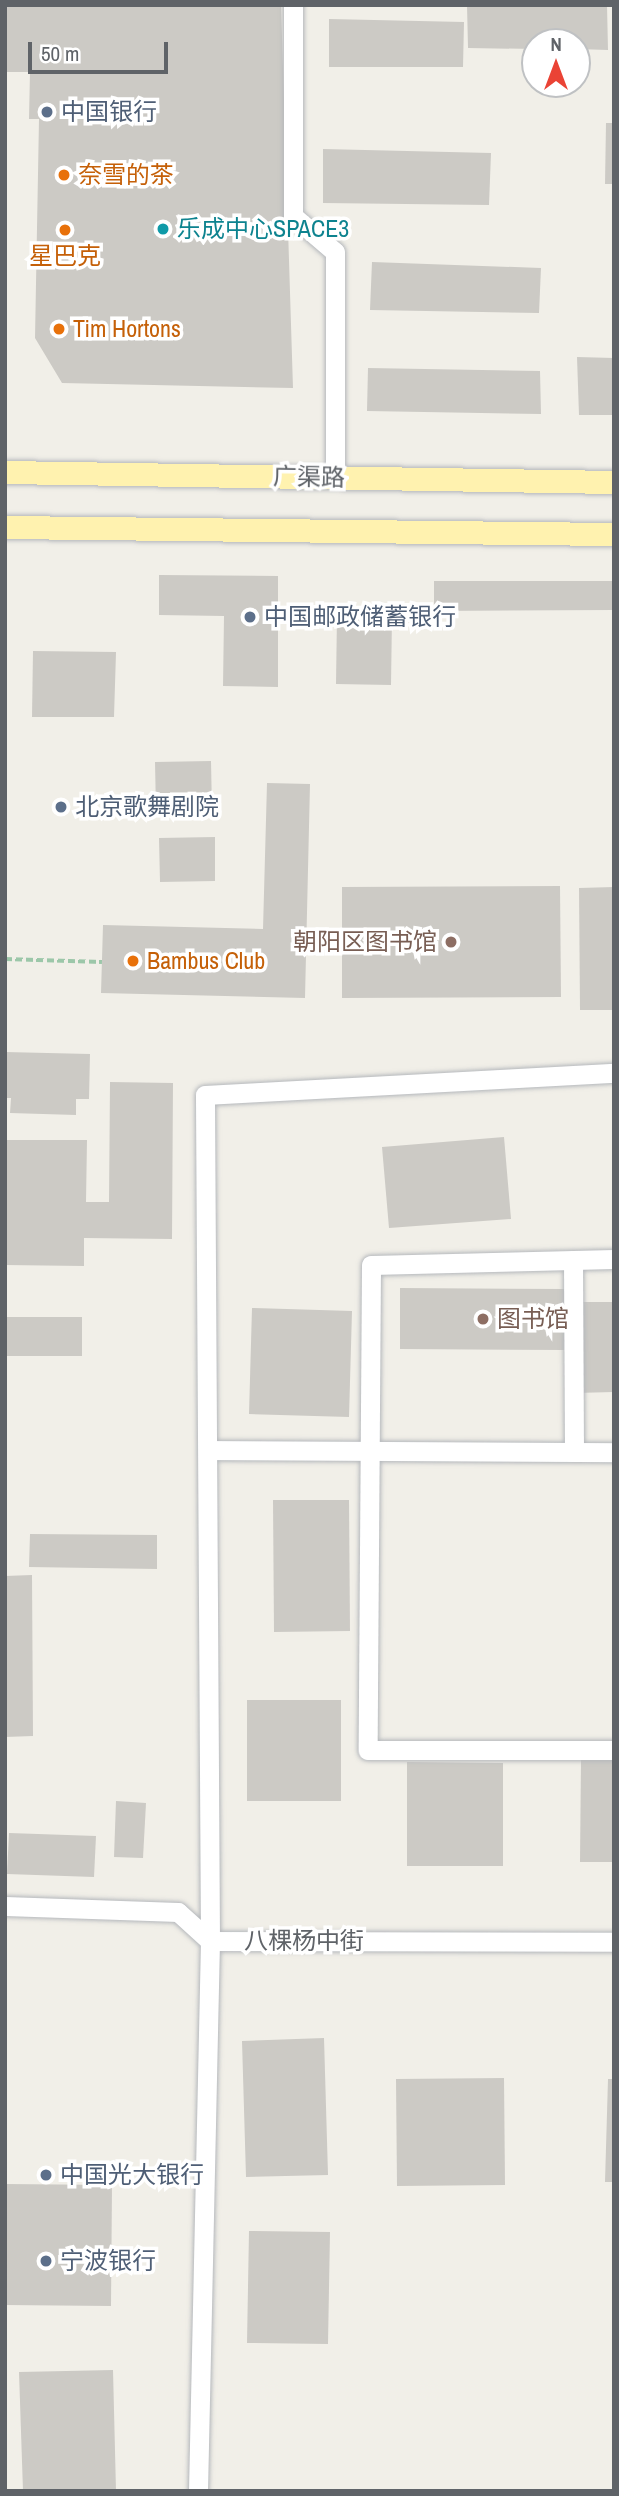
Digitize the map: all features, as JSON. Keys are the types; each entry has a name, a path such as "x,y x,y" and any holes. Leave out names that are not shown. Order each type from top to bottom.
{"main road":[{"name":"广渠路","path":"5,472 614,482"},
{"path":"5,527 614,534"}],"street":[{"path":"293,5 293,216 335,252 335,477"},
{"path":"198,2491 210,1941 205,1095 614,1073"},
{"path":"614,1259 371,1265 368,1750 614,1750"},
{"path":"573,1260 575,1452"},
{"path":"208,1450 614,1452"},
{"name":"八棵杨中街","path":"5,1906 178,1912 210,1941 614,1942"}],"path":[{"path":"5,959 102,962"}],"building":[{"name":"乐成中心SPACE3","path":"5,5 281,5 293,388 62,383 35,338 39,119 29,119 30,72 5,72"},
{"path":"467,5 607,5 608,50 591,49 591,28 521,28 521,49 468,48"},
{"path":"329,19 464,22 463,67 329,67"},
{"path":"606,123 614,123 614,184 605,184"},
{"path":"323,149 491,153 489,205 323,203"},
{"path":"372,262 541,268 539,313 370,310"},
{"path":"577,357 614,358 614,415 579,415"},
{"path":"368,368 540,371 541,414 367,411"},
{"path":"159,575 278,576 278,687 223,686 224,616 159,615"},
{"path":"434,581 614,581 614,610 434,611"},
{"path":"337,615 392,616 391,685 336,684"},
{"path":"33,651 116,652 114,717 32,717"},
{"path":"211,761 212,810 156,811 155,762"},
{"path":"267,783 310,784 305,998 101,993 103,925 263,929"},
{"path":"215,837 215,881 160,882 159,838"},
{"name":"朝阳区图书馆","path":"560,886 561,997 342,998 342,887"},
{"path":"614,887 614,1010 580,1010 579,888"},
{"path":"5,1052 90,1054 89,1099 76,1099 76,1115 10,1113 11,1098 5,1098"},
{"path":"110,1082 173,1083 172,1239 84,1238 84,1266 5,1265 5,1140 87,1140 86,1202 109,1202"},
{"path":"504,1137 511,1219 389,1228 382,1147"},
{"name":"图书馆","path":"400,1288 565,1289 565,1350 400,1349"},
{"path":"574,1302 614,1302 614,1392 575,1393"},
{"path":"252,1308 352,1311 349,1417 249,1414"},
{"path":"5,1317 82,1317 82,1356 5,1356"},
{"path":"273,1500 349,1500 350,1631 274,1632"},
{"path":"30,1534 157,1535 157,1569 29,1567"},
{"path":"32,1575 33,1736 5,1737 5,1576"},
{"path":"247,1700 341,1700 341,1801 247,1801"},
{"path":"581,1760 614,1760 614,1862 580,1862"},
{"path":"407,1762 503,1763 503,1866 407,1866"},
{"path":"116,1801 146,1803 143,1858 114,1857"},
{"path":"9,1833 96,1836 94,1877 7,1874"},
{"path":"324,2038 328,2175 246,2177 242,2041"},
{"path":"504,2078 505,2185 397,2186 396,2079"},
{"path":"608,2079 614,2079 614,2182 605,2182"},
{"path":"5,2184 112,2185 111,2306 5,2305"},
{"path":"249,2231 330,2232 328,2344 247,2343"},
{"path":"113,2370 116,2491 23,2491 19,2372"}],"place":[{"name":"中国银行","path":"47,112"},
{"name":"奈雪的茶","path":"64,175"},
{"name":"乐成中心SPACE3","path":"163,229"},
{"name":"星巴克","path":"65,230"},
{"name":"Tim Hortons","path":"59,329"},
{"name":"中国邮政储蓄银行","path":"250,617"},
{"name":"北京歌舞剧院","path":"61,807"},
{"name":"朝阳区图书馆","path":"451,942"},
{"name":"Bambus Club","path":"133,961"},
{"name":"图书馆","path":"483,1319"},
{"name":"中国光大银行","path":"46,2175"},
{"name":"宁波银行","path":"46,2261"}]}
